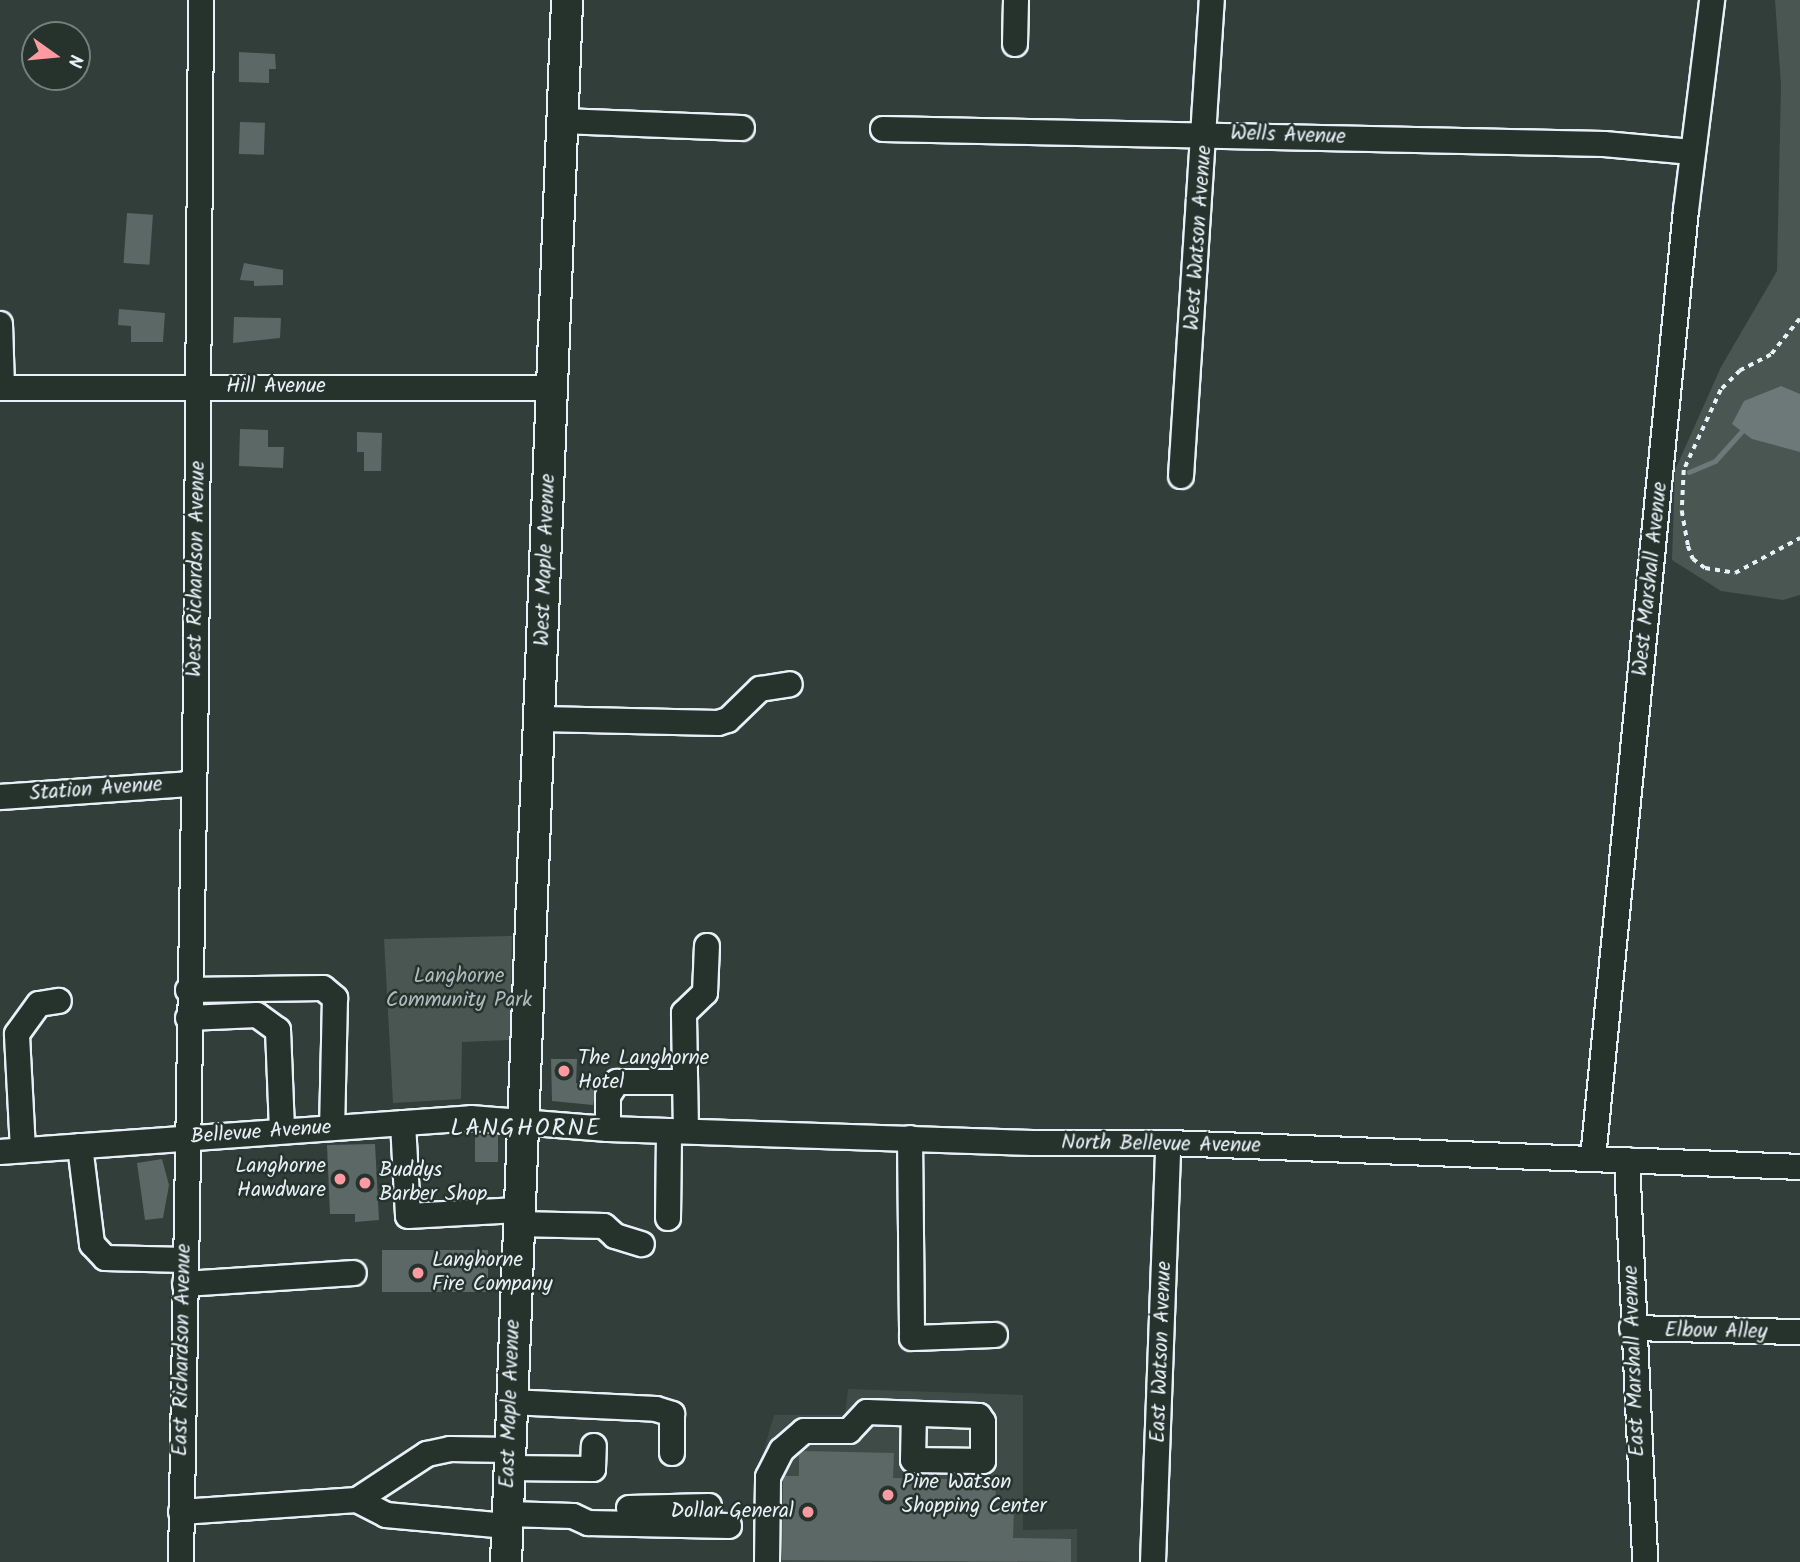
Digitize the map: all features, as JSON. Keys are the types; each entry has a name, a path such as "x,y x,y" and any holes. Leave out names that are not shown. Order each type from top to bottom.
{"main road":[{"name":"West Maple Avenue","path":"522,1121 541,719 567,0"},
{"name":"East Maple Avenue","path":"506,1562 522,1121"}],"street":[{"name":"West Richardson Avenue","path":"186,1138 201,0"},
{"path":"1015,44 1016,0"},
{"name":"West Watson Avenue","path":"1181,476 1206,133 1212,0"},
{"name":"West Marshall Avenue","path":"1593,1158 1692,152 1712,0"},
{"path":"561,121 742,128"},
{"name":"Wells Avenue","path":"883,129 1170,136 1206,133 1604,144 1692,152"},
{"path":"0,324 1,388"},
{"name":"Hill Avenue","path":"1,388 553,388"},
{"path":"541,719 718,723 728,720 760,689 790,684"},
{"name":"Station Avenue","path":"0,797 192,784"},
{"path":"668,1218 684,1082 684,1013 705,993 707,946"},
{"path":"188,990 323,988 335,998 332,1128"},
{"path":"12,1151 17,1034 39,1004 58,1001"},
{"path":"188,1018 257,1015 278,1030 282,1131"},
{"path":"608,1129 608,1096 617,1082 684,1082"},
{"name":"Bellevue Avenue","path":"12,1151 471,1118 522,1121"},
{"name":"North Bellevue Avenue","path":"522,1121 608,1129 1168,1143 1800,1167"},
{"path":"403,1123 408,1216 518,1217 604,1226 615,1236 642,1244"},
{"name":"East Richardson Avenue","path":"181,1562 186,1138"},
{"path":"910,1138 912,1338 995,1335"},
{"name":"East Watson Avenue","path":"1153,1562 1168,1143"},
{"path":"80,1146 92,1244 106,1258 185,1272 354,1273"},
{"name":"East Marshall Avenue","path":"1627,1160 1632,1328 1644,1562"},
{"name":"Elbow Alley","path":"1632,1328 1800,1332"},
{"path":"510,1402 656,1409 672,1414 672,1454"},
{"path":"767,1562 768,1477 782,1450 804,1431 849,1431 867,1412 914,1414"},
{"path":"181,1512 357,1500 427,1454 450,1449 593,1469 594,1446"},
{"path":"357,1500 386,1515 508,1520 573,1516 585,1509 709,1506"},
{"path":"573,1516 588,1523 729,1526"}],"path":[{"path":"1800,318 1771,355 1740,371 1721,390 1684,470 1682,511 1693,559 1705,568 1735,573 1800,538"}],"shaded area":[{"path":"1781,386 1800,394 1800,452 1752,439 1732,424 1744,401"},
{"path":"848,1389 1023,1395 1023,1530 1077,1529 1077,1562 754,1562 760,1464 774,1415 845,1415"}],"green space":[{"path":"1775,0 1800,0 1800,595 1783,600 1721,591 1672,560 1675,470 1721,367 1777,271 1781,85"},
{"name":"Langhorne Community Park","path":"512,936 510,1040 462,1042 461,1099 393,1103 384,939"}],"building":[{"path":"239,52 275,54 276,69 269,69 269,83 239,82"},
{"path":"240,122 265,123 264,155 239,154"},
{"path":"127,213 153,215 149,265 124,263"},
{"path":"244,263 283,270 283,285 254,286 254,281 240,280"},
{"path":"119,309 165,313 163,342 131,342 131,326 118,325"},
{"path":"234,317 281,318 280,338 233,343"},
{"path":"240,429 268,430 268,447 284,447 283,468 239,466"},
{"path":"357,432 382,433 381,471 364,471 364,452 357,452"},
{"name":"The Langhorne Hotel","path":"551,1059 577,1059 576,1083 597,1086 593,1105 552,1101"},
{"path":"475,1135 498,1135 498,1162 475,1162"},
{"path":"375,1144 379,1220 355,1222 355,1214 330,1214 327,1145"},
{"path":"162,1159 169,1185 163,1218 145,1220 137,1163"},
{"path":"382,1250 488,1250 488,1292 382,1292"},
{"name":"Pine Watson Shopping Center","path":"804,1451 894,1453 893,1478 996,1480 995,1510 1014,1510 1013,1538 1071,1539 1071,1562 782,1560 783,1481 785,1476 799,1476 799,1455"}],"waterway":[{"path":"1689,472 1715,461 1741,432"}],"place":[{"name":"The Langhorne Hotel","path":"564,1071"},
{"name":"Langhorne Hawdware","path":"340,1179"},
{"name":"Buddys Barber Shop","path":"365,1183"},
{"name":"Langhorne Fire Company","path":"418,1273"},
{"name":"Pine Watson Shopping Center","path":"888,1495"},
{"name":"Dollar General","path":"808,1512"}],"district":[{"name":"LANGHORNE","path":"526,1129"}]}
